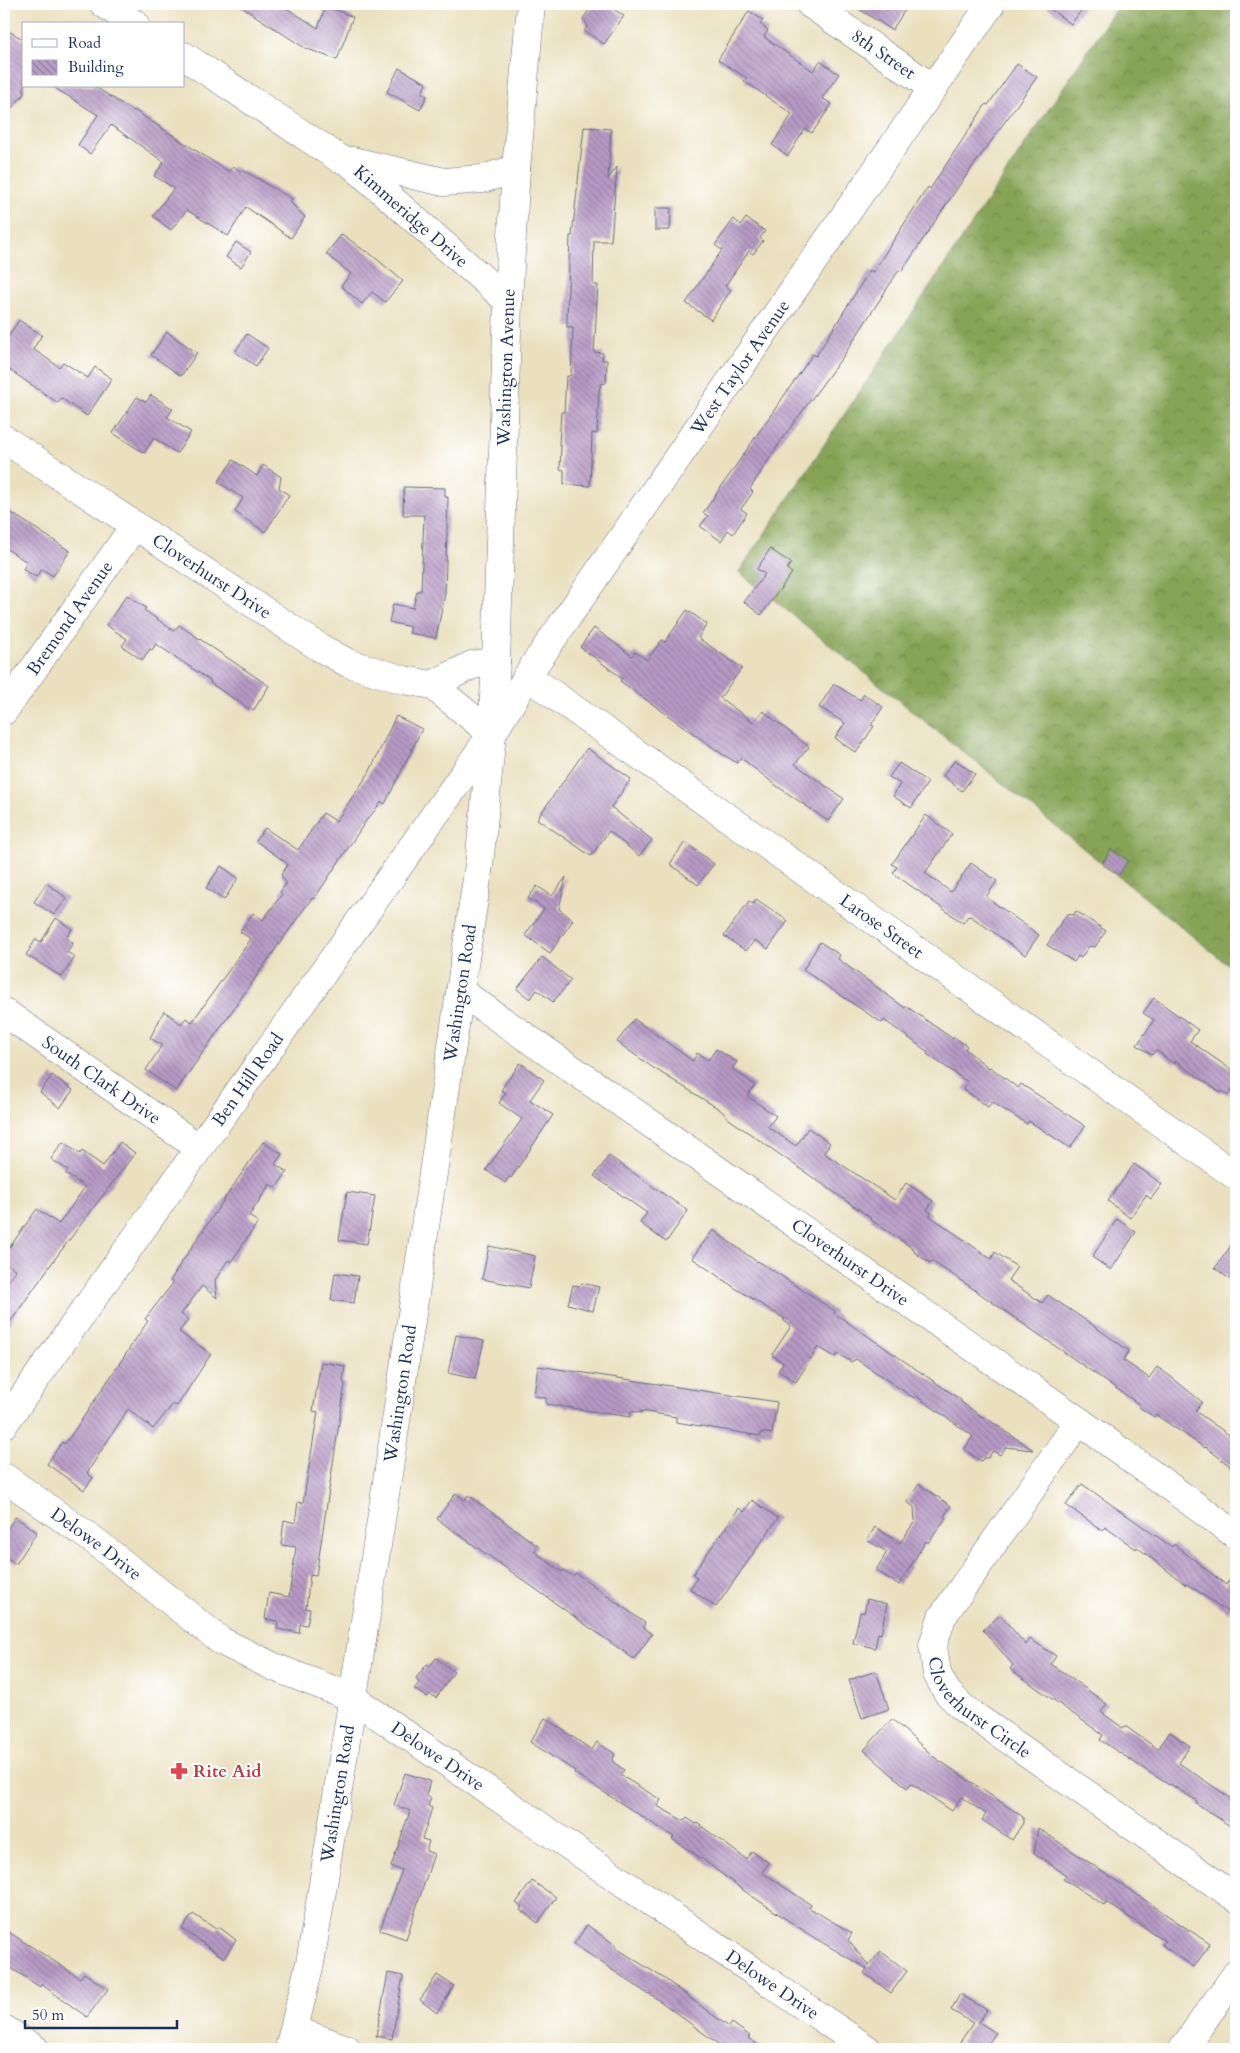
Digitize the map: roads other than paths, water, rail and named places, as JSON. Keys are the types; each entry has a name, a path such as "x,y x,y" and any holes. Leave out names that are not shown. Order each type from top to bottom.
{"street":[{"path":"104,4 132,22"},
{"name":"Washington Avenue","path":"492,734 508,302 516,169 531,4"},
{"name":"8th Street","path":"810,4 933,88"},
{"name":"West Taylor Avenue","path":"492,734 528,676 991,4"},
{"name":"Kimmeridge Drive","path":"185,57 340,158 348,160 508,302"},
{"path":"348,160 444,182 482,179 516,169"},
{"name":"Cloverhurst Drive","path":"4,439 319,647 348,663 404,680 432,685 492,734"},
{"name":"Bremond Avenue","path":"4,711 135,525"},
{"path":"432,685 472,665 496,662"},
{"name":"Larose Street","path":"528,676 1236,1176"},
{"name":"Washington Road","path":"291,2040 310,1963 384,1498 461,992 479,864 492,734"},
{"name":"Ben Hill Road","path":"4,1424 492,734"},
{"name":"Cloverhurst Drive","path":"461,992 1079,1421 1236,1535"},
{"name":"South Clark Drive","path":"4,1012 199,1148"},
{"name":"Cloverhurst Circle","path":"1079,1421 942,1617 933,1645 937,1674 946,1692 963,1708 1236,1898"},
{"name":"Delowe Drive","path":"4,1477 96,1542 221,1640 274,1667 351,1697 867,2049"},
{"path":"1183,2049 1236,1974"},
{"path":"4,2030 35,2049"},
{"path":"291,2040 347,2049"}],"place":[{"name":"Rite Aid","path":"179,1771"}]}
